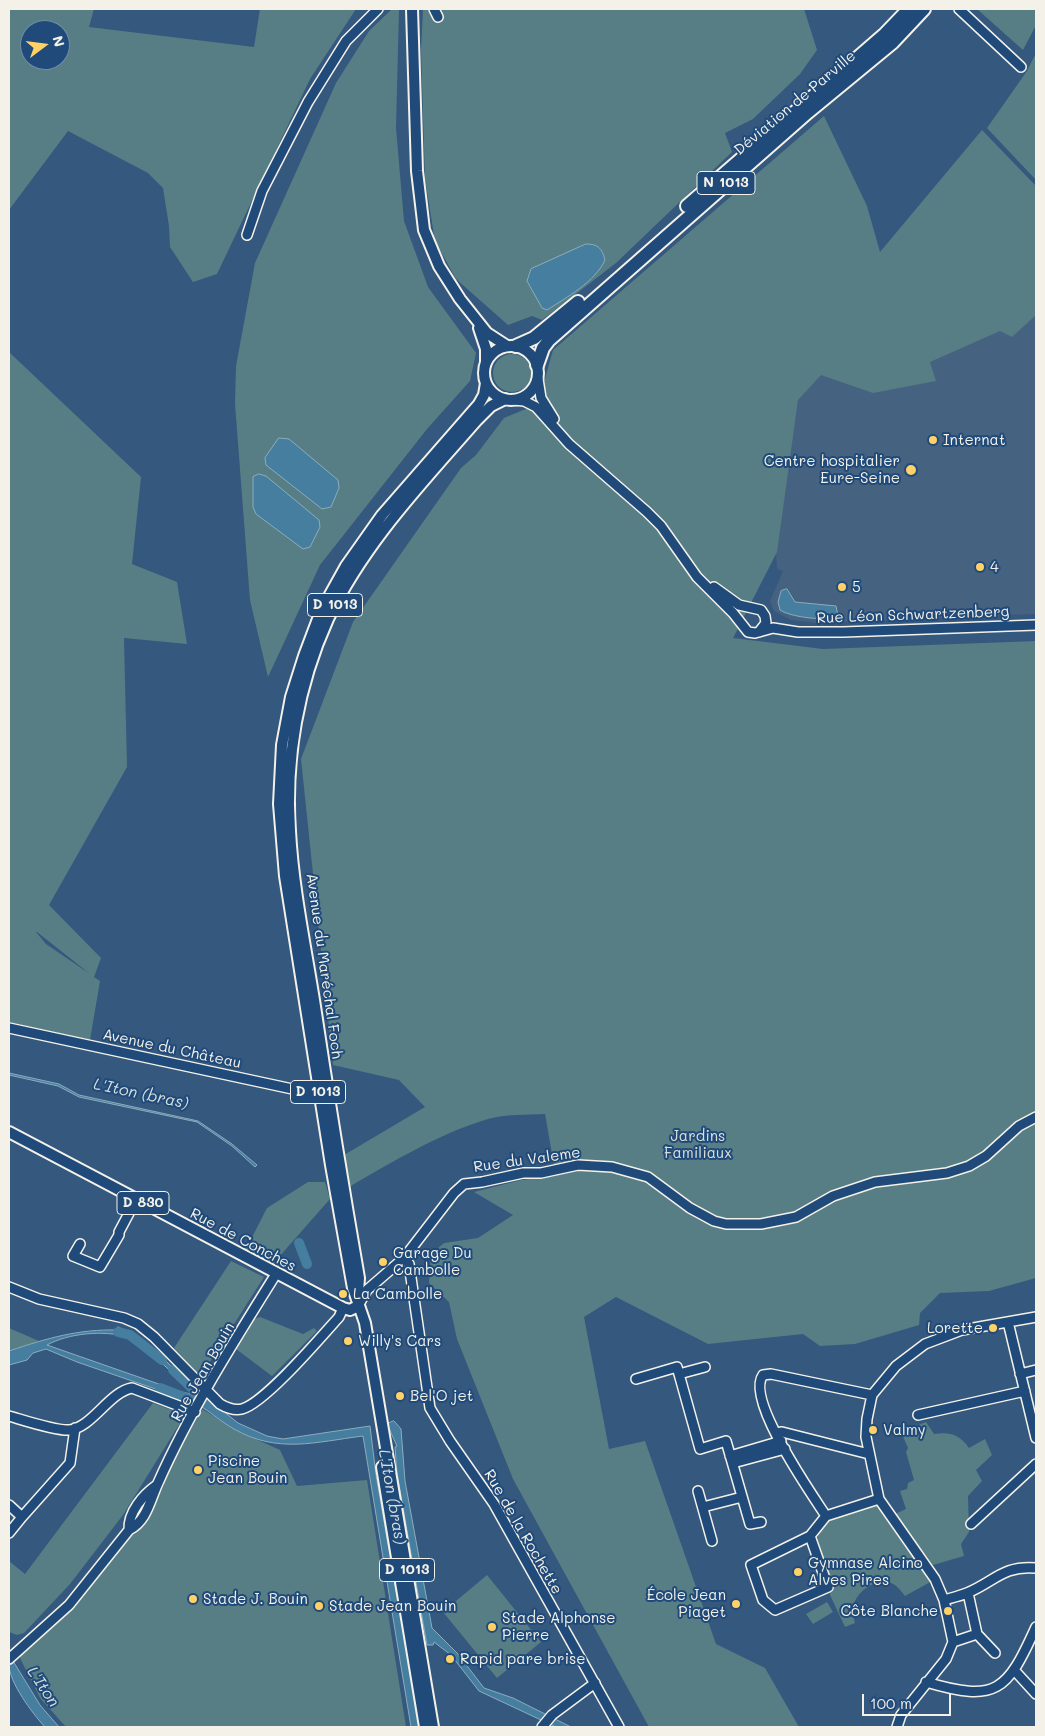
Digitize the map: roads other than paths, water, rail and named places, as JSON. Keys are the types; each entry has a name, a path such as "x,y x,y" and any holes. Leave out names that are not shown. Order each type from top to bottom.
{"highway":[{"name":"Déviation de Parville","path":"512,346 534,338 552,326 747,151 885,34 910,9"},
{"name":"Déviation de Parville","path":"538,365 543,348 549,340 725,184 893,42 924,9"}],"main road":[{"path":"412,9 417,170 421,218 428,244 439,266 477,322 492,337 530,352 538,365 538,379 526,396 510,400 494,394 486,383 484,370 486,349 477,322"},
{"path":"486,362 495,350 512,346"},
{"name":"Avenue du Maréchal Foch","path":"324,1097 285,876 279,804 282,745 293,691 315,626 327,600 357,548 382,515 479,404 484,395 486,383"},
{"name":"Avenue du Maréchal Foch","path":"433,1727 365,1323 358,1306 351,1276 324,1097 294,867 289,803 293,739 307,678 328,621 358,566 388,524 477,420 491,406 510,400"},
{"name":"Rue de Conches","path":"9,1132 342,1308"},
{"path":"342,1308 350,1310 358,1306"},
{"name":"Avenue du Maréchal Foch","path":"358,1306 359,1324 425,1727"}],"street":[{"path":"247,235 262,191 308,102 346,42 378,9"},
{"path":"959,9 1021,67"},
{"path":"510,400 524,401 536,407 569,444 648,512 661,526 697,577 748,632 759,632 766,624 765,616 758,608 739,605 714,588 702,575 661,518 566,433 548,412 541,398 538,379"},
{"path":"741,623 741,616 750,608"},
{"name":"Rue Léon Schwartzenberg","path":"765,616 791,630"},
{"name":"Rue Léon Schwartzenberg","path":"759,632 774,628 818,633 1036,624"},
{"name":"Avenue du Château","path":"9,1028 297,1090 308,1096 324,1097"},
{"name":"Rue du Valeme","path":"358,1306 367,1290 404,1258 461,1186 523,1172 541,1173 573,1165 612,1167 648,1177 690,1208 714,1221 726,1224 761,1224 796,1217 833,1196 875,1182 947,1173 969,1166 986,1156 1023,1123 1036,1117"},
{"path":"80,1244 73,1256 100,1267 119,1235 136,1200"},
{"name":"Rue de la Rochette","path":"404,1258 409,1264 414,1314 430,1408 450,1441 494,1504 510,1536 619,1727"},
{"name":"Rue Jean Bouin","path":"10,1658 68,1605 129,1530 137,1526 149,1506 157,1485 205,1392 276,1274"},
{"path":"9,1287 38,1299 124,1318 138,1324 154,1337 205,1392 218,1402 237,1409 252,1404 287,1374 339,1317 342,1308"},
{"path":"897,1727 901,1715 946,1659 953,1642 944,1600 935,1579 879,1499 869,1454 866,1419 872,1396 896,1366 925,1344 962,1330 1036,1317"},
{"path":"1008,1322 1035,1426 1036,1438"},
{"path":"636,1379 677,1367 700,1449 726,1441 750,1524 761,1522"},
{"path":"679,1374 704,1367"},
{"path":"1020,1374 1036,1370"},
{"path":"826,1516 768,1419 760,1394 760,1379 763,1375 771,1374 872,1396"},
{"path":"9,1416 66,1430 75,1428 130,1388 196,1409"},
{"path":"918,1416 1025,1391"},
{"path":"9,1533 70,1463 75,1428"},
{"path":"781,1441 782,1432 869,1454"},
{"path":"731,1459 781,1441"},
{"path":"971,1524 1036,1464"},
{"path":"698,1491 712,1541"},
{"path":"702,1507 742,1496"},
{"path":"810,1536 828,1587 775,1610 763,1600 751,1565 810,1536 826,1516 879,1499"},
{"path":"9,1505 22,1516"},
{"path":"944,1600 968,1593 1000,1573 1017,1567 1036,1568"},
{"path":"968,1593 977,1634 995,1653"},
{"path":"926,1682 959,1692 978,1692 992,1689 1005,1682 1015,1671 1036,1627"},
{"path":"953,1642 977,1634"},
{"path":"1015,1671 1036,1694"},
{"path":"543,1725 552,1715 595,1683"}],"waterway":[{"name":"L'Iton (bras)","path":"299,1243 307,1264"},
{"name":"L'Iton (bras)","path":"118,1332 130,1335 162,1360"},
{"name":"L'Iton (bras)","path":"173,1370 197,1393"},
{"name":"L'Iton (bras)","path":"160,1388 191,1400"}],"place":[{"name":"Internat","path":"933,440"},
{"name":"Centre hospitalier Eure-Seine","path":"911,470"},
{"name":"4","path":"980,567"},
{"name":"5","path":"842,587"},
{"name":"Garage Du Cambolle","path":"383,1262"},
{"name":"La Cambolle","path":"343,1294"},
{"name":"Lorette","path":"993,1328"},
{"name":"Willy's Cars","path":"348,1341"},
{"name":"Bel'O jet","path":"400,1396"},
{"name":"Valmy","path":"873,1430"},
{"name":"Piscine Jean Bouin","path":"198,1470"},
{"name":"Gymnase Alcino Alves Pires","path":"798,1572"},
{"name":"Stade J. Bouin","path":"193,1599"},
{"name":"École Jean Piaget","path":"736,1604"},
{"name":"Stade Jean Bouin","path":"319,1606"},
{"name":"Côte Blanche","path":"948,1611"},
{"name":"Stade Alphonse Pierre","path":"492,1627"},
{"name":"Rapid pare brise","path":"450,1659"}],"park label":[{"name":"Jardins Familiaux","path":"698,1144"}],"water label":[{"name":"L'Iton","path":"43,1687"}]}
